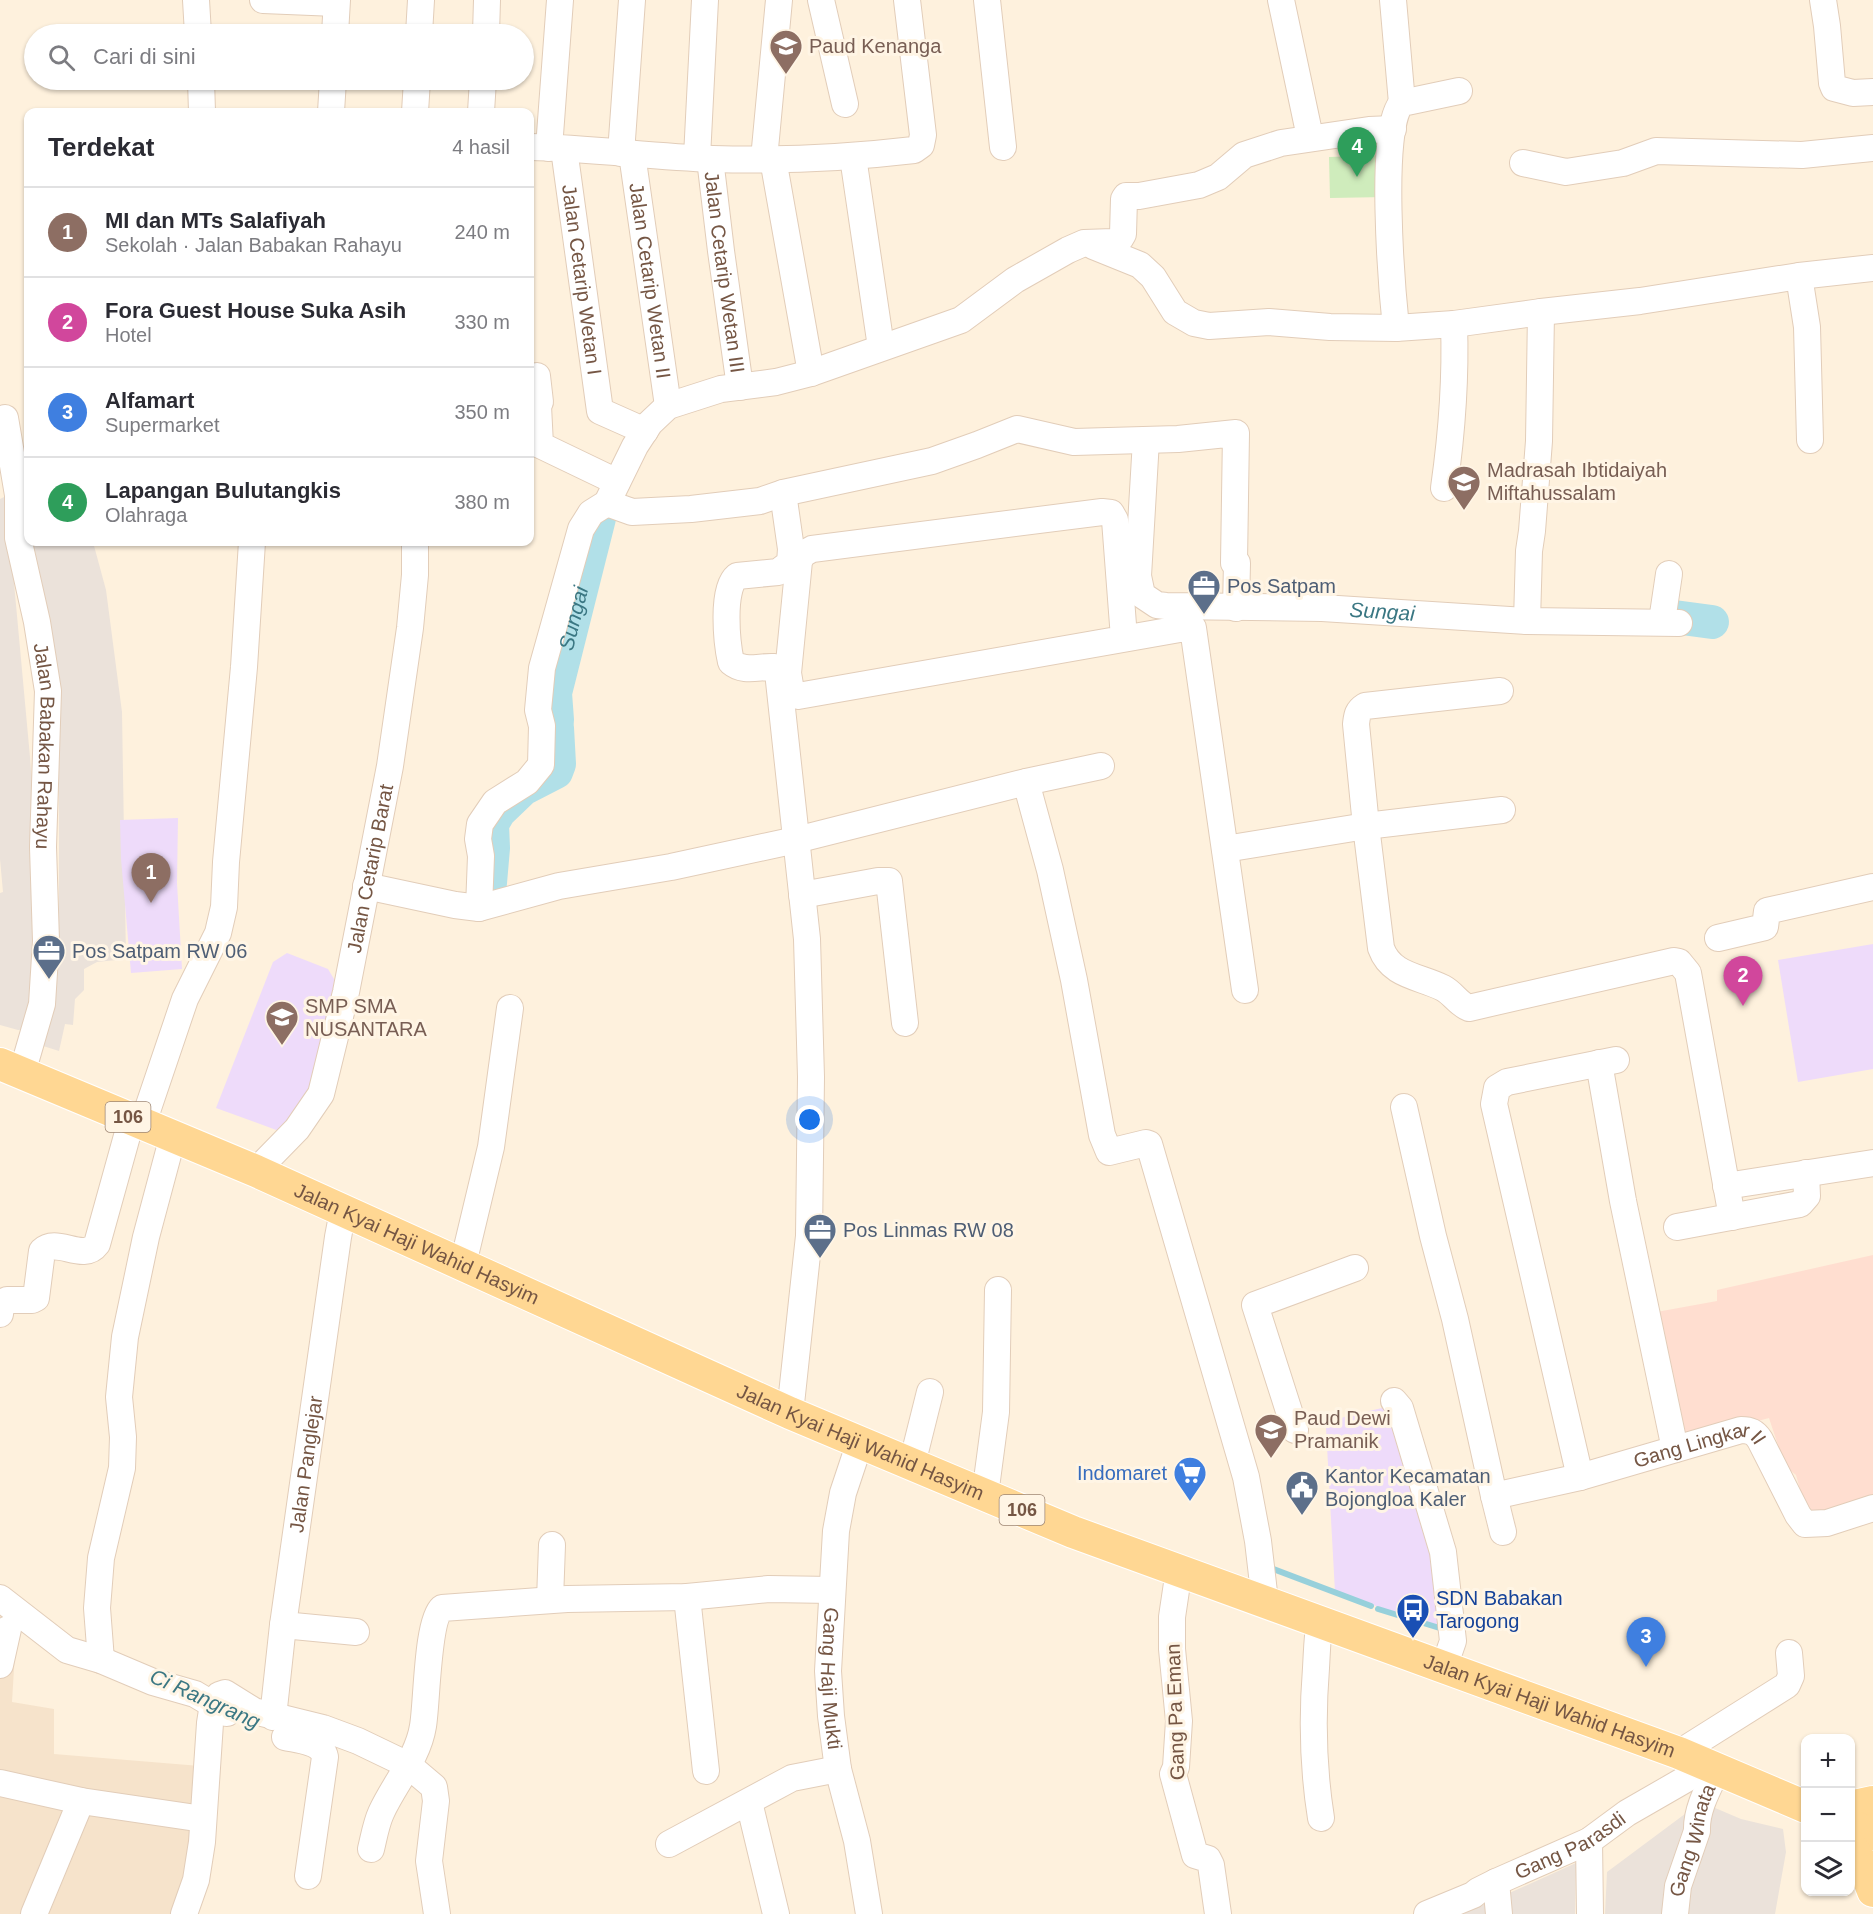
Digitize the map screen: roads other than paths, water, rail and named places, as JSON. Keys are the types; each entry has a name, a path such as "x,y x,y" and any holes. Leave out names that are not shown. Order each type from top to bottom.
{"main road":[{"name":"Jalan Kyai Haji Wahid Hasyim","path":"11,1068 255,1171 790,1413 1073,1532 1265,1601 1318,1631 1444,1667 1698,1761 1801,1805"},
{"path":"1855,1806 1873,1802"},
{"path":"1855,1827 1873,1834"},
{"path":"1855,1852 1873,1891"}],"street":[{"path":"196,0 197,24"},
{"path":"263,0 336,2 335,24"},
{"path":"420,24 421,0"},
{"path":"487,24 488,0"},
{"name":"Jalan Cetarip Wetan I","path":"560,0 547,148 600,411 645,431"},
{"name":"Jalan Cetarip Wetan II","path":"632,0 626,154 668,406"},
{"name":"Jalan Cetarip Wetan III","path":"705,0 704,158 740,387"},
{"path":"778,0 769,159 811,373"},
{"path":"821,0 845,104"},
{"path":"547,148 704,158 769,159 853,157 914,150 921,145 923,140 907,0"},
{"path":"987,0 1003,147"},
{"path":"1281,0 1310,137"},
{"path":"1393,0 1402,103"},
{"path":"1823,0 1834,88 1853,93 1873,92"},
{"path":"201,90 202,108"},
{"path":"331,108 332,90"},
{"path":"415,108 416,90"},
{"path":"481,108 482,90"},
{"path":"1396,328 1390,267 1389,165 1398,107 1402,103 1459,91"},
{"path":"479,908 481,855 478,839 480,824 495,802 527,782 541,765 542,726 538,710 542,668 581,529 591,513 612,492 650,423 668,406 721,389 776,382 811,373 961,320 1015,280 1068,250 1084,243 1113,242 1120,239 1123,234 1126,196 1139,196 1199,185 1218,177 1244,155 1281,143 1310,137 1393,129"},
{"path":"1523,163 1566,172 1623,163 1656,151 1802,155 1873,148"},
{"path":"853,157 881,347"},
{"path":"1084,243 1140,265 1153,277 1176,312 1194,323 1209,326 1269,322 1330,327 1396,328 1454,324 1640,301 1747,286 1799,276 1873,268"},
{"path":"1799,276 1807,327 1810,440"},
{"path":"1527,621 1529,551 1539,441 1541,312"},
{"path":"1444,488 1453,429 1454,324"},
{"path":"534,376 537,376 540,402 538,406 540,445 612,492 632,512 691,509 760,501 783,493 932,461 977,446 1017,429 1074,442 1146,440 1236,433 1234,563 1237,563 1236,604"},
{"name":"Jalan Babakan Rahayu","path":"5,418 18,495 18,538 37,622 48,692 43,847 46,941 42,1004 11,1068"},
{"path":"1146,440 1138,576 1142,595 1157,605 1236,604 1527,621 1670,622 1669,574"},
{"path":"783,493 791,549 790,563 778,572 743,575 732,580 727,598 731,662 737,667 749,669 774,667 778,672 807,939 811,1111 809,1236 790,1413"},
{"path":"1124,638 1115,519 1111,513 1102,512 812,549 803,554 799,561 788,673 791,691 798,696 1124,638 1191,627 1194,629 1245,990"},
{"path":"0,1314 1,1306 7,1300 36,1298 42,1251 45,1248 54,1246 84,1251 94,1248 97,1244 137,1120 185,999 218,933 224,907 252,546"},
{"name":"Jalan Cetarip Barat","path":"255,1171 297,1129 321,1094 346,992 401,697 414,586 415,546"},
{"path":"1500,691 1373,705 1360,709 1356,724 1365,826 1380,948 1384,958 1403,974 1445,988 1466,1007 1674,961 1684,967 1688,973 1732,1217"},
{"path":"366,886 479,908 559,886 671,867 796,840 1026,782 1101,766"},
{"path":"1026,782 1050,870 1067,947 1102,1136 1109,1152 1149,1144 1246,1477 1258,1541 1265,1601"},
{"path":"1225,849 1365,826 1502,810"},
{"path":"802,895 878,880 889,881 905,1023"},
{"path":"1718,938 1765,927 1767,911 1873,887"},
{"path":"463,1264 492,1147 510,1008"},
{"path":"1580,1477 1494,1104 1497,1088 1507,1082 1608,1061 1623,1201 1675,1449"},
{"path":"1404,1107 1503,1532"},
{"path":"101,1660 97,1608 101,1558 123,1462 119,1397 125,1337 146,1237 173,1136"},
{"path":"1726,1186 1873,1163"},
{"path":"1677,1227 1800,1204 1807,1196 1806,1173"},
{"name":"Jalan Panglejar","path":"273,1717 283,1625 343,1211"},
{"path":"1295,1430 1255,1305 1355,1268"},
{"path":"985,1495 996,1412 998,1290"},
{"path":"912,1464 930,1392"},
{"path":"1394,1401 1400,1408 1443,1552 1454,1641 1444,1667"},
{"name":"Gang Lingkar II","path":"1494,1496 1580,1477 1741,1430 1753,1431 1760,1440 1798,1515 1805,1524 1827,1523 1873,1508"},
{"name":"Gang Haji Mukti","path":"860,1442 838,1519 828,1671 838,1769 857,1841 869,1914"},
{"path":"550,1600 552,1545"},
{"name":"Gang Pa Eman","path":"1179,1569 1172,1617 1172,1648 1179,1721 1176,1767 1173,1774 1195,1855 1208,1859 1211,1865 1218,1914"},
{"path":"371,1849 381,1812 415,1752 423,1727 433,1630 442,1608 550,1600 687,1597 769,1590 832,1590"},
{"path":"687,1597 706,1771"},
{"path":"0,1665 5,1616 68,1650 101,1660 153,1682 216,1701 255,1730 317,1745 324,1751 325,1757 308,1876"},
{"path":"283,1625 356,1632"},
{"path":"1318,1631 1313,1701 1315,1781 1321,1818"},
{"name":"Gang Parasdi","path":"1427,1914 1473,1895 1496,1882 1589,1840 1627,1813 1693,1775 1713,1730 1787,1685 1791,1676 1789,1653"},
{"path":"184,1914 196,1880 202,1842 210,1723 216,1701 225,1693 254,1711 323,1728 358,1741 408,1765 434,1787 436,1801 429,1861 437,1914"},
{"name":"Gang Winata","path":"1676,1914 1678,1886 1697,1831 1696,1823 1707,1791 1698,1761"},
{"path":"669,1844 792,1778 838,1769"},
{"path":"0,1784 81,1802 203,1819"},
{"path":"34,1914 81,1802"},
{"path":"749,1802 776,1914"},
{"path":"1589,1840 1590,1914"},
{"path":"1496,1882 1498,1914"}],"waterway":[{"name":"Sungai","path":"557,720 555,693 599,518"},
{"name":"Sungai","path":"1667,616 1712,622"},
{"name":"Sungai","path":"489,894 493,848 492,824 499,812 523,789 556,772 559,764 557,728"},
{"path":"1268,1567 1371,1606"},
{"path":"1378,1609 1446,1630"}],"place":[{"name":"Paud Kenanga","path":"786,75"},
{"name":"Lapangan Bulutangkis","path":"1357,177"},
{"name":"Madrasah Ibtidaiyah Miftahussalam","path":"1464,511"},
{"name":"Pos Satpam","path":"1204,615"},
{"name":"MI dan MTs Salafiyah","path":"151,903"},
{"name":"Pos Satpam RW 06","path":"49,980"},
{"name":"Fora Guest House Suka Asih","path":"1743,1006"},
{"name":"SMP SMA NUSANTARA","path":"282,1046"},
{"name":"Pos Linmas RW 08","path":"820,1259"},
{"name":"Paud Dewi Pramanik","path":"1271,1459"},
{"name":"Indomaret","path":"1190,1502"},
{"name":"Kantor Kecamatan Bojongloa Kaler","path":"1302,1516"},
{"name":"SDN Babakan Tarogong","path":"1413,1639"},
{"name":"Alfamart","path":"1646,1667"}],"water label":[{"name":"Ci Rangrang","path":"205,1699"}]}
